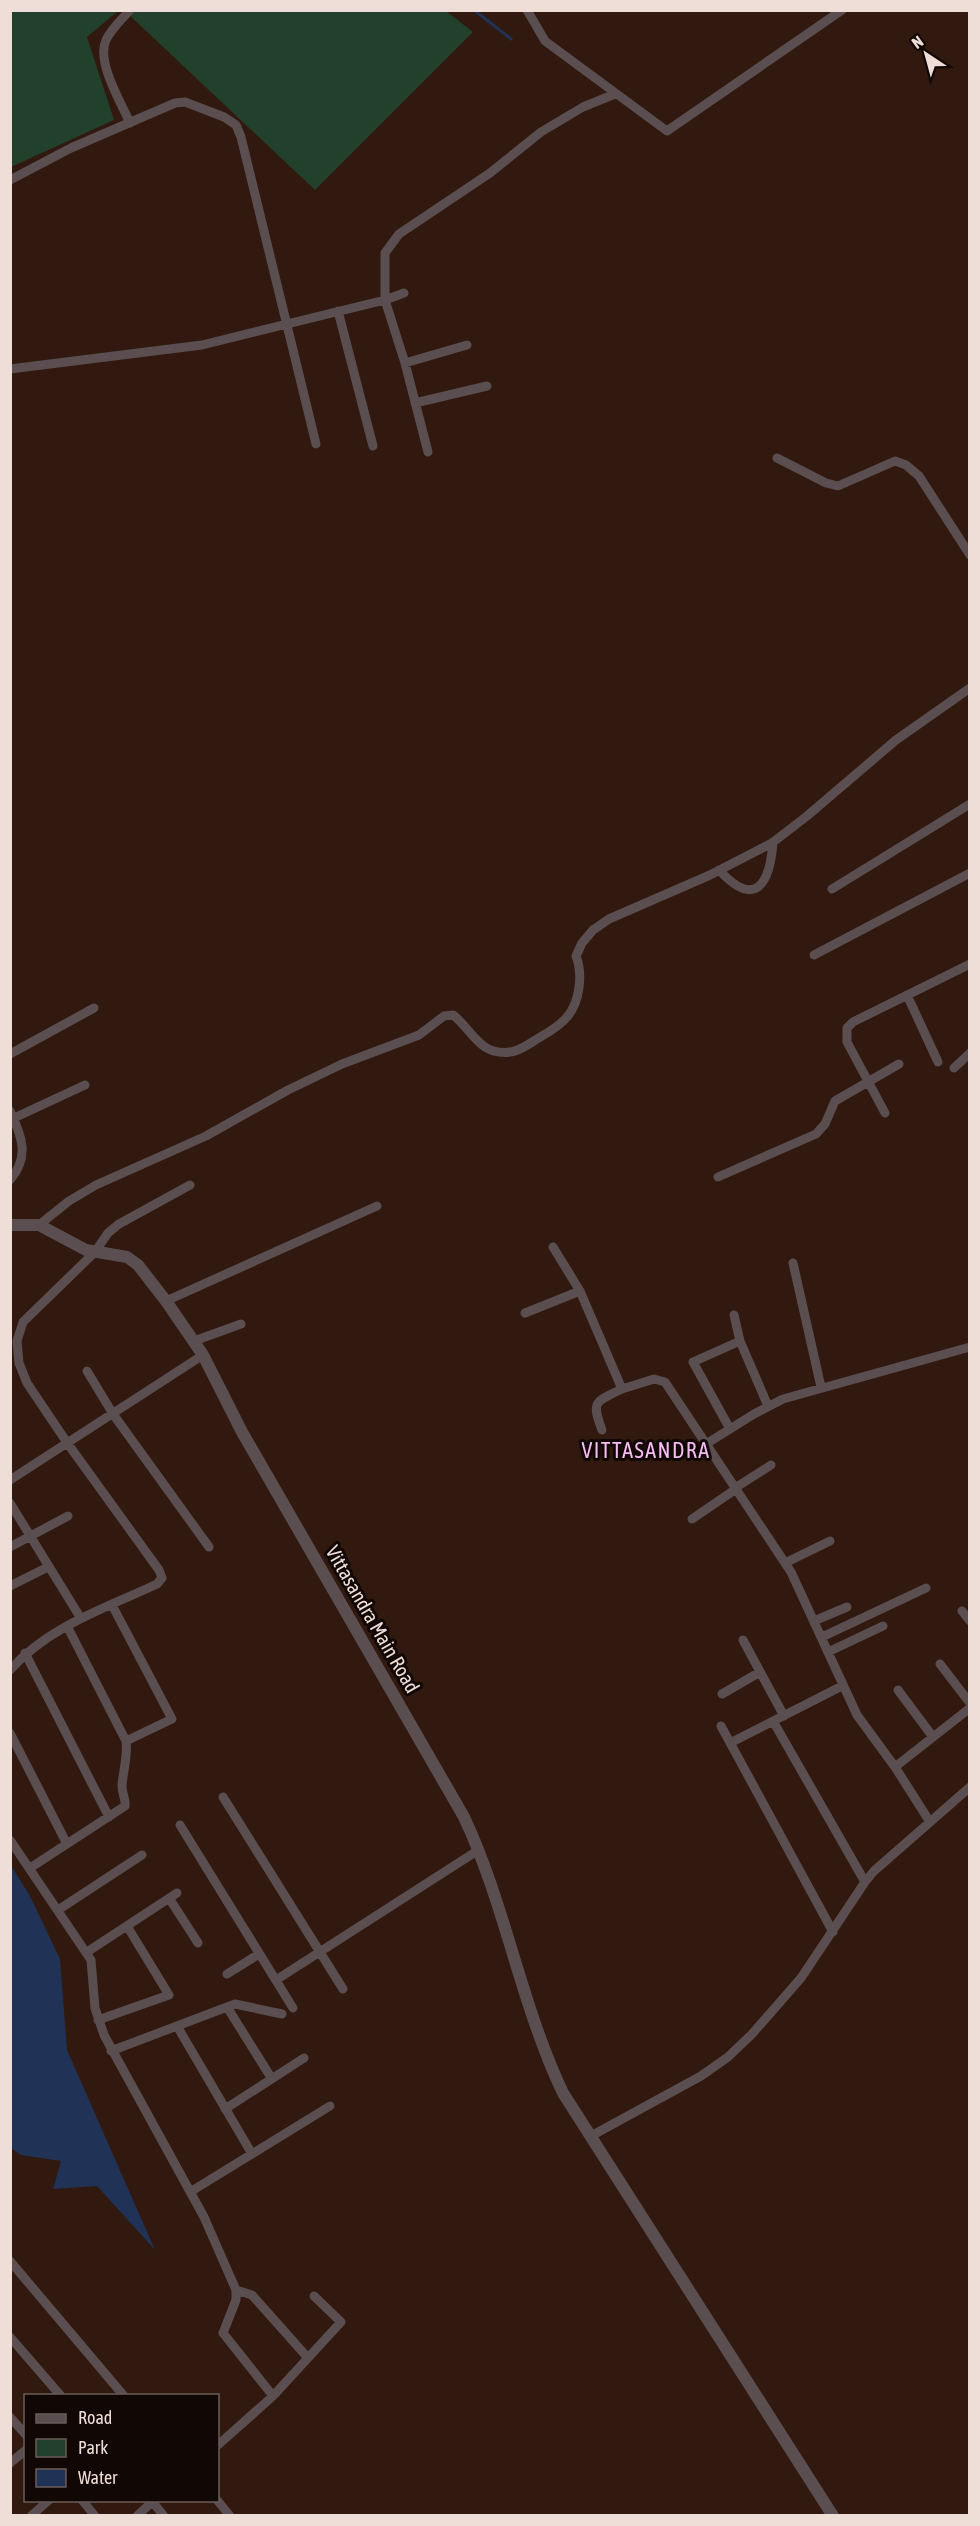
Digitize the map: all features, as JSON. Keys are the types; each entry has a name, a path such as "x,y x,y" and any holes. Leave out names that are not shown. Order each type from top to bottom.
{"street":[{"path":"130,10 106,39 103,51 104,65 130,123"},
{"path":"527,10 546,41 667,131 842,10"},
{"path":"428,452 405,363 385,300 385,253 399,234 490,173 541,132 583,107 615,94"},
{"path":"10,180 71,148 175,103 185,102 224,117 236,125 241,137 316,444"},
{"path":"10,369 202,345 385,300 404,293"},
{"path":"338,311 373,446"},
{"path":"405,363 467,345"},
{"path":"415,404 487,386"},
{"path":"777,458 826,483 838,486 895,461 906,465 919,476 969,555"},
{"path":"39,1225 69,1201 96,1185 206,1136 288,1090 342,1064 419,1035 444,1016 453,1015 478,1042 492,1051 517,1052 556,1027 568,1016 580,983 581,968 576,956 592,930 609,919 719,870 773,842 896,740 969,688"},
{"path":"832,889 969,804"},
{"path":"719,870 740,888 749,891 756,890 764,884 768,873 773,842"},
{"path":"814,955 969,873"},
{"path":"885,1113 846,1042 847,1028 907,994 969,964"},
{"path":"907,994 938,1062"},
{"path":"10,1054 94,1008"},
{"path":"954,1068 969,1053"},
{"path":"718,1177 816,1134 825,1124 836,1101 899,1064"},
{"path":"10,1180 21,1166 24,1150 12,1114 85,1085"},
{"path":"10,1670 25,1653 80,1617 157,1584 162,1578 27,1383 19,1363 17,1341 23,1322 95,1252 108,1233 119,1224 190,1185"},
{"path":"166,1301 377,1206"},
{"name":"Vittasandra Main Road","path":"10,1225 39,1225 95,1252 133,1261 166,1301 203,1355 242,1432 470,1831 551,2065 563,2093 833,2516"},
{"path":"553,1247 580,1290 622,1389"},
{"path":"793,1263 821,1387"},
{"path":"525,1314 580,1290"},
{"path":"734,1315 740,1341 768,1406"},
{"path":"194,1341 241,1324"},
{"path":"730,1429 693,1362 740,1341"},
{"path":"706,1444 768,1406 821,1387 969,1347"},
{"path":"10,1480 203,1355"},
{"path":"87,1371 113,1413 209,1547"},
{"path":"602,1430 596,1413 595,1404 598,1400 622,1389 654,1379 665,1382 785,1563 857,1715 895,1767 930,1822"},
{"path":"692,1519 771,1465"},
{"path":"10,1503 80,1617"},
{"path":"10,1547 68,1516"},
{"path":"785,1563 830,1541"},
{"path":"10,1586 48,1567"},
{"path":"822,1637 926,1588"},
{"path":"112,1605 172,1719 126,1741"},
{"path":"814,1621 847,1607"},
{"path":"962,1611 969,1621"},
{"path":"30,1868 109,1817 126,1803 122,1786 128,1756 126,1741 67,1626"},
{"path":"828,1652 883,1626"},
{"path":"743,1640 784,1716"},
{"path":"25,1653 109,1817"},
{"path":"940,1664 969,1703"},
{"path":"722,1694 760,1672"},
{"path":"730,1743 842,1686"},
{"path":"898,1690 933,1737"},
{"path":"895,1767 969,1708"},
{"path":"773,1721 864,1882"},
{"path":"721,1726 833,1932"},
{"path":"10,1733 67,1844"},
{"path":"591,2136 701,2076 728,2057 793,1988 833,1932 864,1882 881,1864 969,1787"},
{"path":"222,1797 343,1989"},
{"path":"180,1825 293,2008"},
{"path":"10,1840 87,1952 93,1968 98,2020 111,2051 190,2192 226,2264 236,2290 236,2300 223,2333 273,2396"},
{"path":"276,1980 477,1851"},
{"path":"58,1910 142,1855"},
{"path":"87,1952 173,1895 198,1943"},
{"path":"98,2020 169,1995 127,1926"},
{"path":"227,1974 260,1954"},
{"path":"111,2051 235,2004 282,2014"},
{"path":"227,2007 272,2079"},
{"path":"177,2026 252,2154"},
{"path":"225,2109 304,2058"},
{"path":"190,2192 330,2106"},
{"path":"10,2261 122,2394"},
{"path":"236,2290 252,2295 308,2358"},
{"path":"219,2444 273,2396 341,2322 314,2296"},
{"path":"10,2337 59,2394"},
{"path":"10,2417 24,2433"},
{"path":"10,2463 24,2452"},
{"path":"31,2516 47,2502"},
{"path":"84,2502 95,2516"},
{"path":"137,2516 151,2502"},
{"path":"153,2502 164,2516"},
{"path":"219,2502 230,2516"}],"green space":[{"path":"10,11 118,11 87,37 114,120 11,167"},
{"path":"125,11 446,11 473,32 315,190"}],"water":[{"path":"10,1864 30,1896 60,1959 67,2050 155,2250 97,2186 53,2189 61,2161 21,2155 11,2148"}],"waterway":[{"path":"474,10 511,39"}],"district":[{"name":"VITTASANDRA","path":"646,1450"}]}
